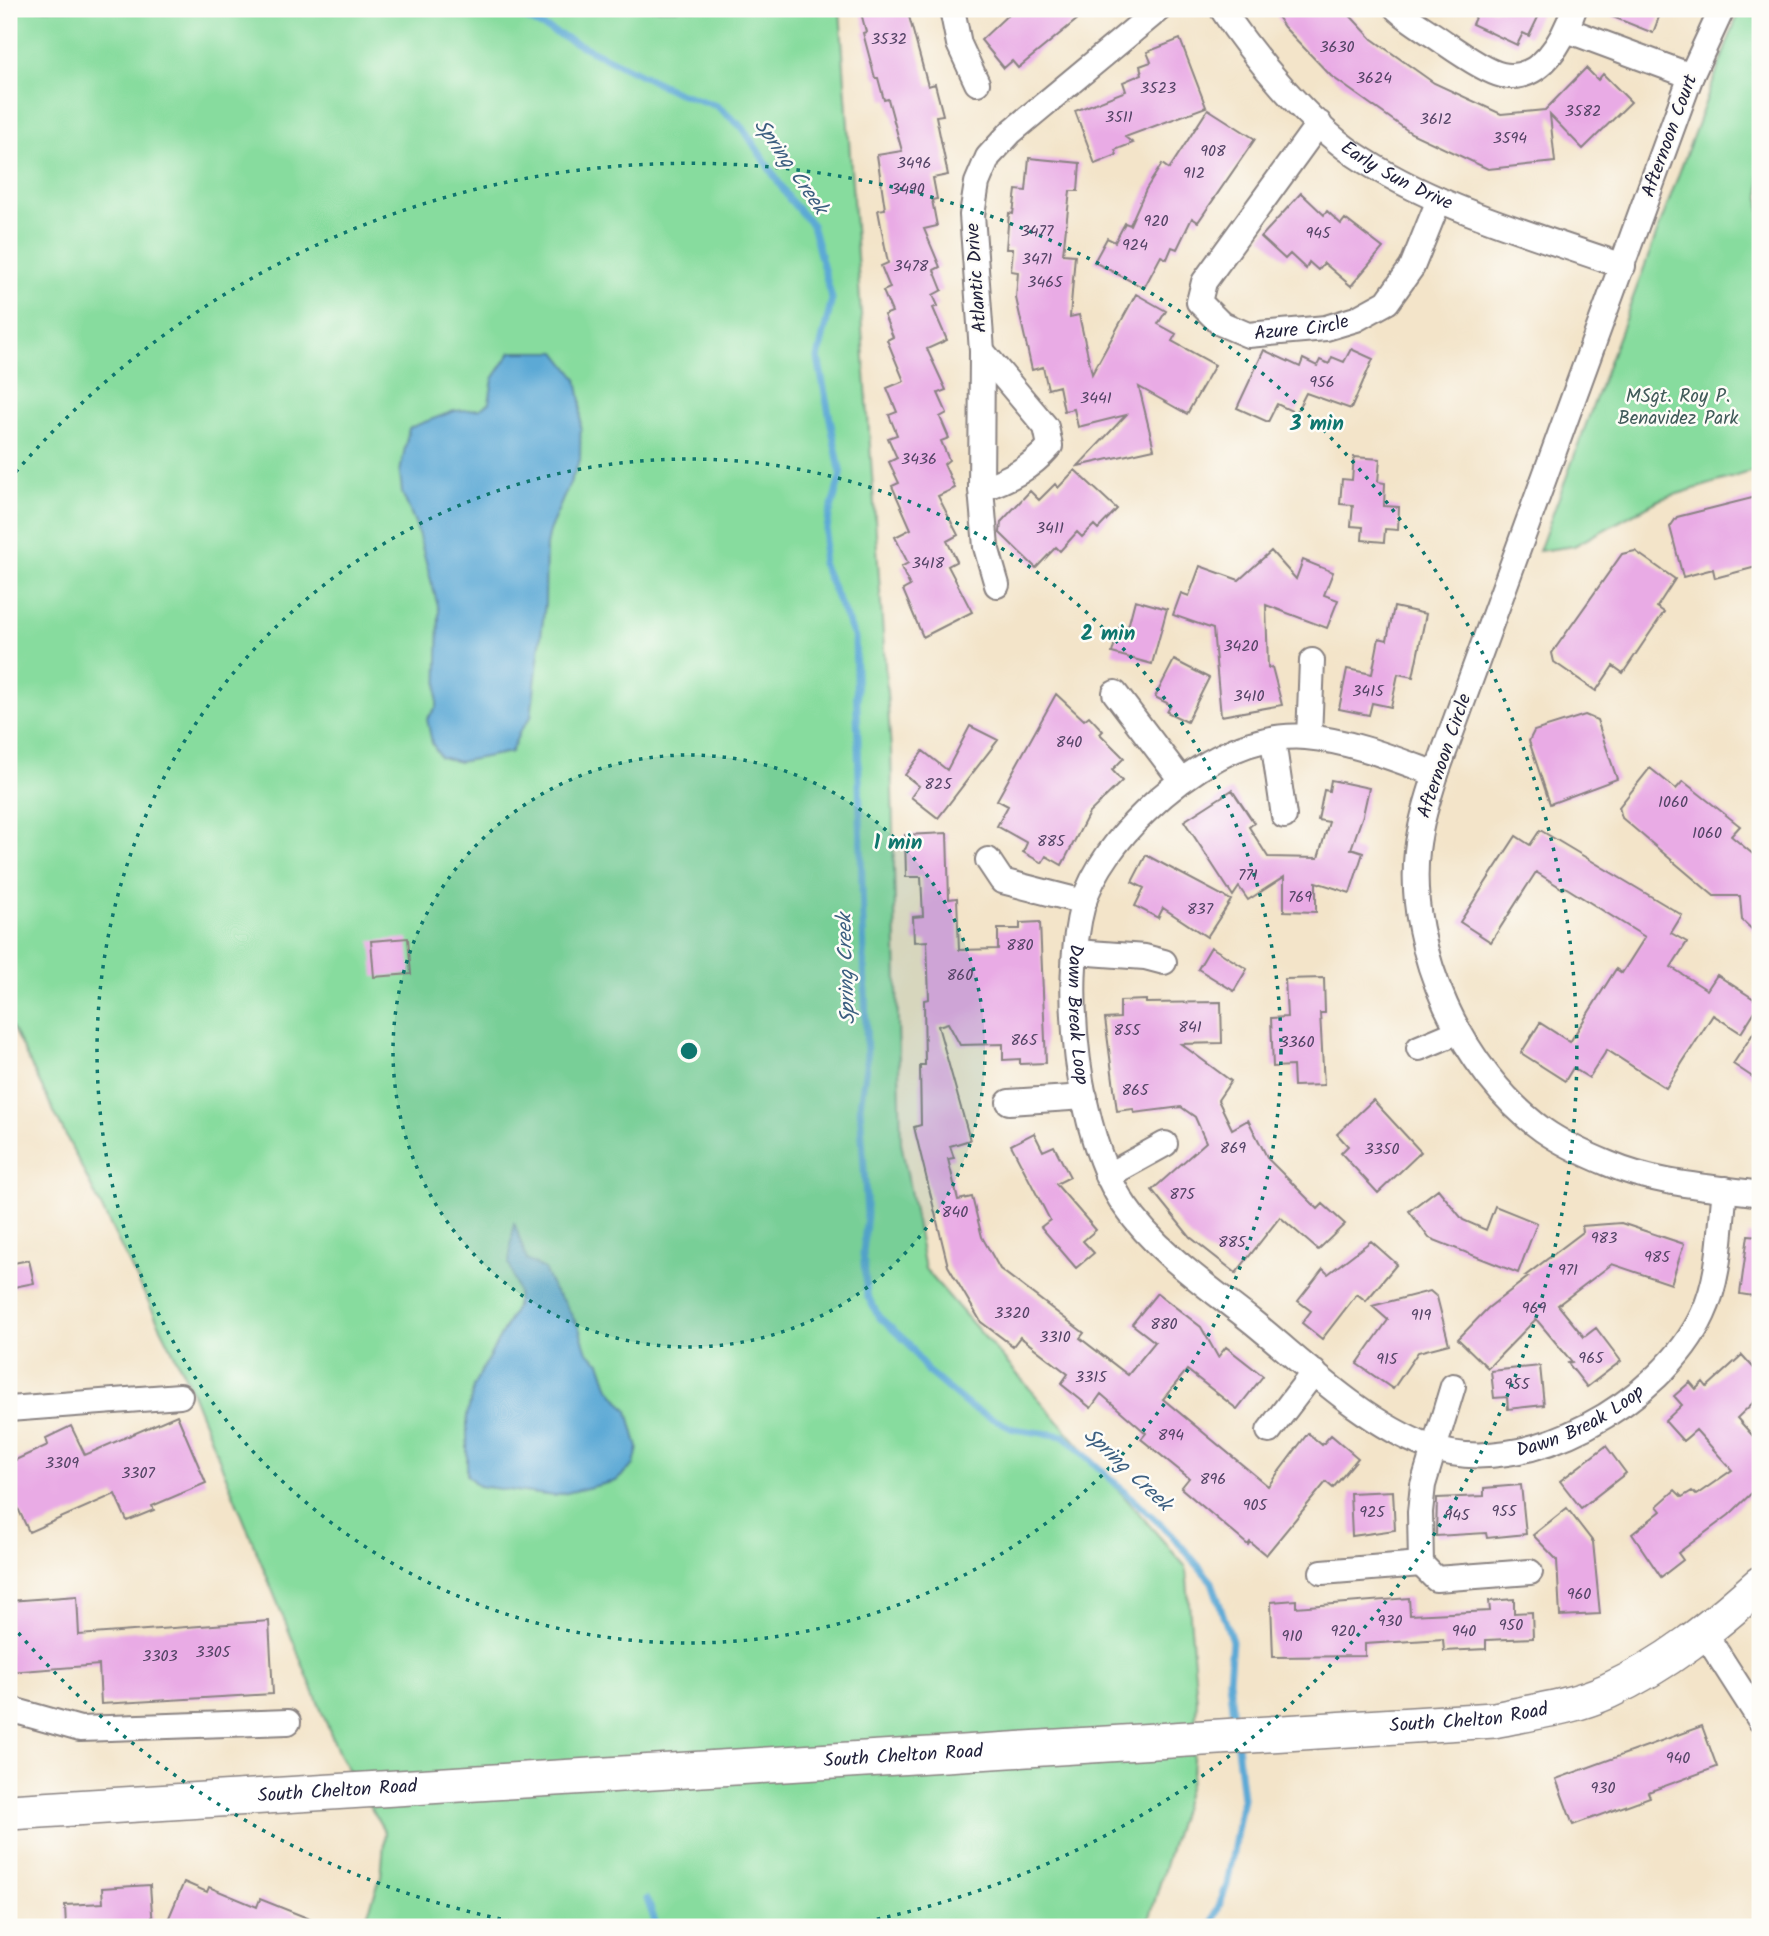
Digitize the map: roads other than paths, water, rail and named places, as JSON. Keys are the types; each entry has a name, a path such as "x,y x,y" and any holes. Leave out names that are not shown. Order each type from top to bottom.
{"main road":[{"name":"South Chelton Road","path":"9,1812 1494,1720 1564,1706 1607,1692 1705,1634 1760,1584"}],"street":[{"path":"952,9 959,44 976,83"},
{"name":"Atlantic Drive","path":"998,585 986,547 981,489 982,351 972,215 977,183 988,157 1012,132 1159,9"},
{"name":"Early Sun Drive","path":"1222,9 1276,80 1353,153 1439,200 1623,266"},
{"path":"1397,9 1458,52 1502,75 1526,73 1552,55 1571,19 1691,76"},
{"name":"Afternoon Court","path":"1623,266 1691,76 1722,9"},
{"name":"Azure Circle","path":"1320,123 1204,282 1199,302 1220,323 1248,335 1326,328 1356,319 1387,302 1406,275 1439,200"},
{"name":"Afternoon Circle","path":"1623,266 1422,818 1417,852 1418,913 1433,972 1457,1032 1485,1072 1517,1108 1544,1131 1611,1165 1637,1174 1760,1194"},
{"path":"981,489 1013,478 1037,461 1050,446 1046,427 982,351"},
{"path":"1309,737 1312,661"},
{"path":"1115,693 1181,780"},
{"name":"Dawn Break Loop","path":"1436,774 1367,750 1309,737 1273,740 1214,759 1181,780 1123,833 1084,902 1076,953 1077,1041 1084,1097 1093,1140 1107,1176 1125,1207 1157,1245 1384,1425 1433,1448 1474,1454 1520,1452 1564,1437 1614,1410 1660,1374 1682,1349 1707,1304 1714,1282 1725,1189"},
{"path":"1273,740 1284,816"},
{"path":"988,860 1002,881 1084,902"},
{"path":"1076,953 1145,957 1164,962"},
{"path":"1419,1048 1457,1032"},
{"path":"1009,1102 1084,1097"},
{"path":"1107,1176 1166,1144"},
{"path":"1269,1431 1314,1372"},
{"path":"1453,1386 1433,1448 1420,1512 1421,1564 1436,1579 1530,1573"},
{"path":"9,1409 180,1396"},
{"path":"1322,1572 1421,1564"},
{"path":"1705,1634 1760,1720"},
{"path":"9,1709 80,1729 288,1723"}],"water":[{"path":"511,352 556,352 577,379 581,401 580,460 549,531 546,545 545,604 531,717 520,731 511,752 459,762 440,757 432,743 427,719 437,706 439,610 416,525 402,493 400,472 409,428 454,411 480,409 489,403 493,379"},
{"path":"514,1222 527,1260 544,1269 554,1291 565,1303 579,1328 587,1352 600,1362 609,1388 628,1411 638,1448 634,1465 616,1481 554,1496 478,1486 467,1475 467,1416 474,1385 516,1307 518,1293 509,1263"}],"waterway":[{"name":"Spring Creek","path":"507,9 676,92 717,106 743,128 790,200 812,225 832,299 818,358 841,475 829,516 822,563 855,638 867,1060 860,1106 867,1214 863,1253 867,1295 879,1317 908,1343 927,1371 970,1407 1013,1429 1064,1436 1171,1534 1212,1582 1232,1641 1229,1679 1234,1726"},
{"name":"Spring Creek","path":"1211,1927 1227,1885 1243,1798 1237,1745"},
{"path":"647,1899 657,1927"}],"park label":[{"name":"MSgt. Roy P. Benavidez Park","path":"1678,408"}]}
